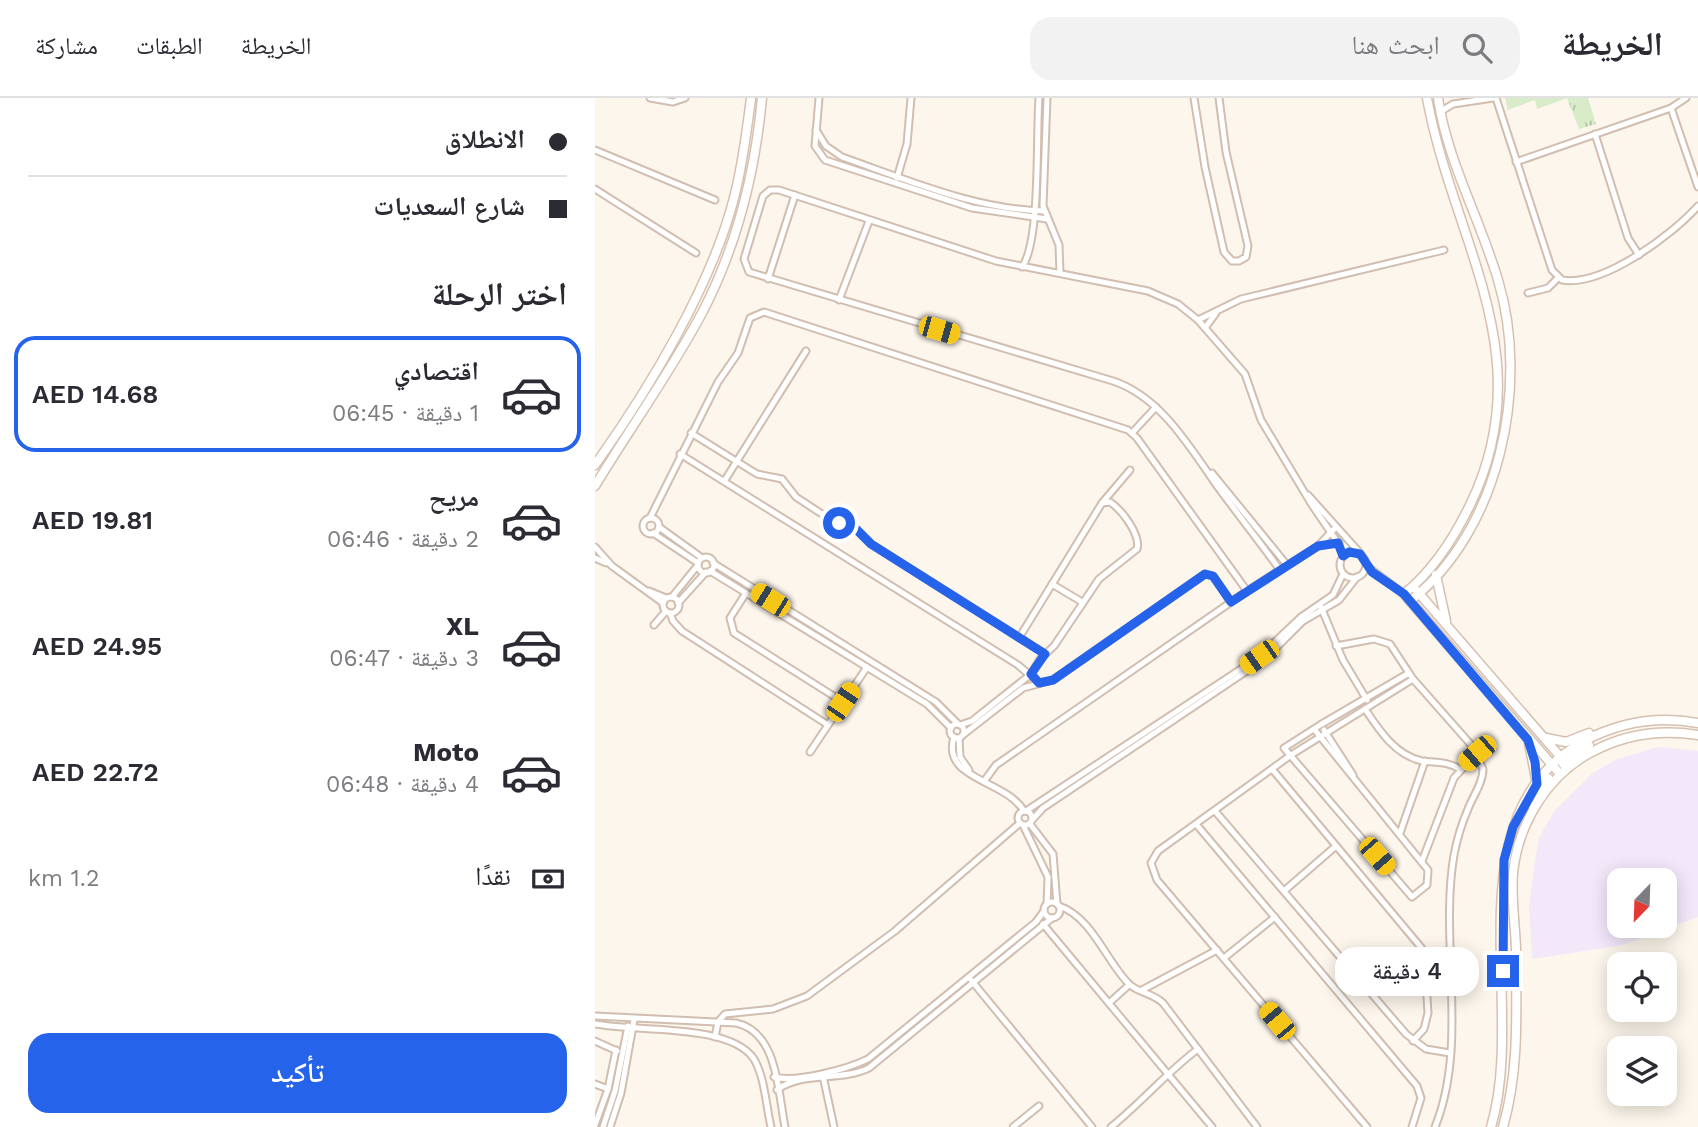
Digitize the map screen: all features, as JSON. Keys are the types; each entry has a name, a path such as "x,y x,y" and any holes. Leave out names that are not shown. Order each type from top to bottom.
{"street":[{"path":"650,98 669,102 685,98"},
{"path":"595,465 675,338 707,274 735,195 751,98"},
{"path":"595,486 685,343 717,281 744,205 755,159 762,98"},
{"path":"819,98 815,146 825,160 980,209 1033,214 1044,211"},
{"path":"894,184 906,153 911,98"},
{"path":"1022,267 1029,253 1033,214 1039,98"},
{"path":"1047,98 1042,172 1044,211 1059,245 1060,273"},
{"path":"1194,98 1207,180 1224,252 1232,261 1240,261 1246,257 1248,246 1225,144 1219,98"},
{"path":"1404,594 1447,546 1483,473 1495,432 1496,350 1486,291 1439,148 1427,98"},
{"path":"1411,601 1436,575 1470,526 1495,473 1506,421 1509,349 1499,283 1440,112 1438,98"},
{"path":"1440,112 1448,106 1472,99 1494,98 1552,270 1558,278 1575,280 1639,255 1662,240 1698,206"},
{"path":"1516,162 1671,108 1686,98"},
{"path":"1671,108 1698,187"},
{"path":"816,129 822,142 837,155 970,200 1047,219"},
{"path":"1595,134 1628,238 1639,255"},
{"path":"595,150 715,200"},
{"path":"595,189 696,253"},
{"path":"715,1037 718,1022 725,1014 782,1007 815,991 904,924 1043,808 1281,646 1303,621 1336,591 1343,574 1340,567 1343,556 1333,530 1261,420 1245,374 1198,320 1178,304 1156,293 1022,267 773,189 762,198 744,262 749,272 1121,384 1156,407 1253,528 1287,565"},
{"path":"768,279 795,195"},
{"path":"839,300 869,221"},
{"path":"1198,320 1241,299 1444,250"},
{"path":"1528,293 1548,288 1558,278"},
{"path":"699,562 644,528 644,523 650,518 718,382 735,358 750,318 764,312 1119,426 1132,433 1247,591"},
{"path":"1205,328 1216,313"},
{"path":"1496,350 1509,349"},
{"path":"725,480 806,351"},
{"path":"1132,433 1156,407"},
{"path":"691,433 757,474 782,479 796,497 831,520 855,528 871,544 1045,654"},
{"path":"680,454 1031,674 1039,683"},
{"path":"1019,638 1102,503 1130,470"},
{"path":"951,728 972,721 1031,674 1054,646 1099,579 1138,547 1138,538 1114,505 1102,503"},
{"path":"650,518 656,520 659,527 686,546 708,571 941,706 959,724 962,761 977,776 1012,796 1025,811 1026,823 1048,877 1047,904 1044,911 1036,922 995,960"},
{"path":"653,533 659,527"},
{"path":"1253,528 1280,570"},
{"path":"1333,530 1360,554 1367,566 1411,601 1556,770"},
{"path":"985,780 996,765 1247,591 1318,546 1333,530"},
{"path":"1318,546 1338,543 1344,538"},
{"path":"682,552 686,546"},
{"path":"595,547 612,566"},
{"path":"1343,556 1349,552 1360,554"},
{"path":"595,558 612,566 646,590 678,603"},
{"path":"828,725 675,625 668,612 667,599 699,562 710,558 713,564 932,707 959,736"},
{"path":"654,625 668,612 678,609 678,603 713,564"},
{"path":"1321,607 1344,595 1367,566"},
{"path":"959,736 1023,688 1053,680 1205,574 1213,576 1231,602"},
{"path":"1343,574 1357,577"},
{"path":"1436,575 1448,627"},
{"path":"1052,584 1082,602"},
{"path":"1413,586 1565,762"},
{"path":"746,593 730,618 732,630 843,702"},
{"path":"1321,607 1366,710 1393,745 1412,758 1449,763 1460,769"},
{"path":"1336,646 1383,640 1392,647 1413,679 1477,753 1483,773 1457,841 1450,898 1450,1053 1445,1095 1435,1127"},
{"path":"810,752 868,664"},
{"path":"1314,729 1323,735 1429,872 1428,882 1412,897 1284,748 1314,729 1364,701 1409,673"},
{"path":"1367,1127 1152,870 1156,853 1291,755 1413,679"},
{"path":"1540,733 1554,742 1566,742 1618,722 1673,720 1698,723"},
{"path":"1491,1127 1503,1055 1503,868 1513,827 1537,784 1592,737 1639,722"},
{"path":"1321,725 1323,735"},
{"path":"1565,762 1641,734 1698,735"},
{"path":"777,1090 793,1082 853,1066 884,1052 995,960 1059,914 1053,854 1018,817 1148,735"},
{"path":"1528,740 1535,762 1537,784"},
{"path":"1422,861 1460,769 1477,753"},
{"path":"1399,833 1425,761"},
{"path":"1272,769 1426,955 1427,1019 1413,1041"},
{"path":"1503,1127 1513,1083 1516,1046 1514,871 1535,796 1556,770"},
{"path":"1215,811 1413,1041 1431,1051 1450,1053"},
{"path":"1196,824 1417,1086 1421,1098 1412,1127"},
{"path":"1284,891 1336,846"},
{"path":"1047,904 1058,905 1074,915 1129,985 1154,995 1257,1127"},
{"path":"1044,911 1052,918"},
{"path":"1224,958 1275,917"},
{"path":"1043,924 1212,1127"},
{"path":"1142,990 1217,950"},
{"path":"971,980 1092,1127"},
{"path":"1154,995 1160,981"},
{"path":"1109,1003 1129,985"},
{"path":"595,1016 745,1025 760,1035 769,1052 785,1127"},
{"path":"610,1127 632,1020"},
{"path":"595,1024 715,1037 740,1046 753,1058 760,1073 771,1127"},
{"path":"595,1041 626,1056"},
{"path":"1111,1127 1144,1100 1166,1073 1198,1049"},
{"path":"595,1125 598,1108 608,1088 616,1051"},
{"path":"774,1077 787,1079 823,1076"},
{"path":"823,1076 834,1127"},
{"path":"595,1084 618,1092"},
{"path":"1013,1127 1039,1106"},
{"path":"598,1108 612,1113"},
{"path":"603,1127 612,1113"}],"shaded area":[{"path":"1658,747 1698,751 1698,917 1677,925 1677,868 1607,868 1607,938 1642,938 1623,945 1532,959 1529,908 1539,838 1555,810 1593,773 1617,759"}],"green space":[{"path":"1505,98 1567,98 1537,109 1535,100 1508,110"},
{"path":"1567,98 1588,98 1596,124 1579,129"}],"route":[{"path":"839,523 855,528 871,544 1045,654 1031,674 1039,683 1053,680 1205,574 1213,576 1231,602 1318,546 1338,543 1343,556 1349,552 1357,552 1363,556 1372,572 1404,594 1528,740 1535,762 1537,784 1520,810 1504,860 1503,971"}]}
